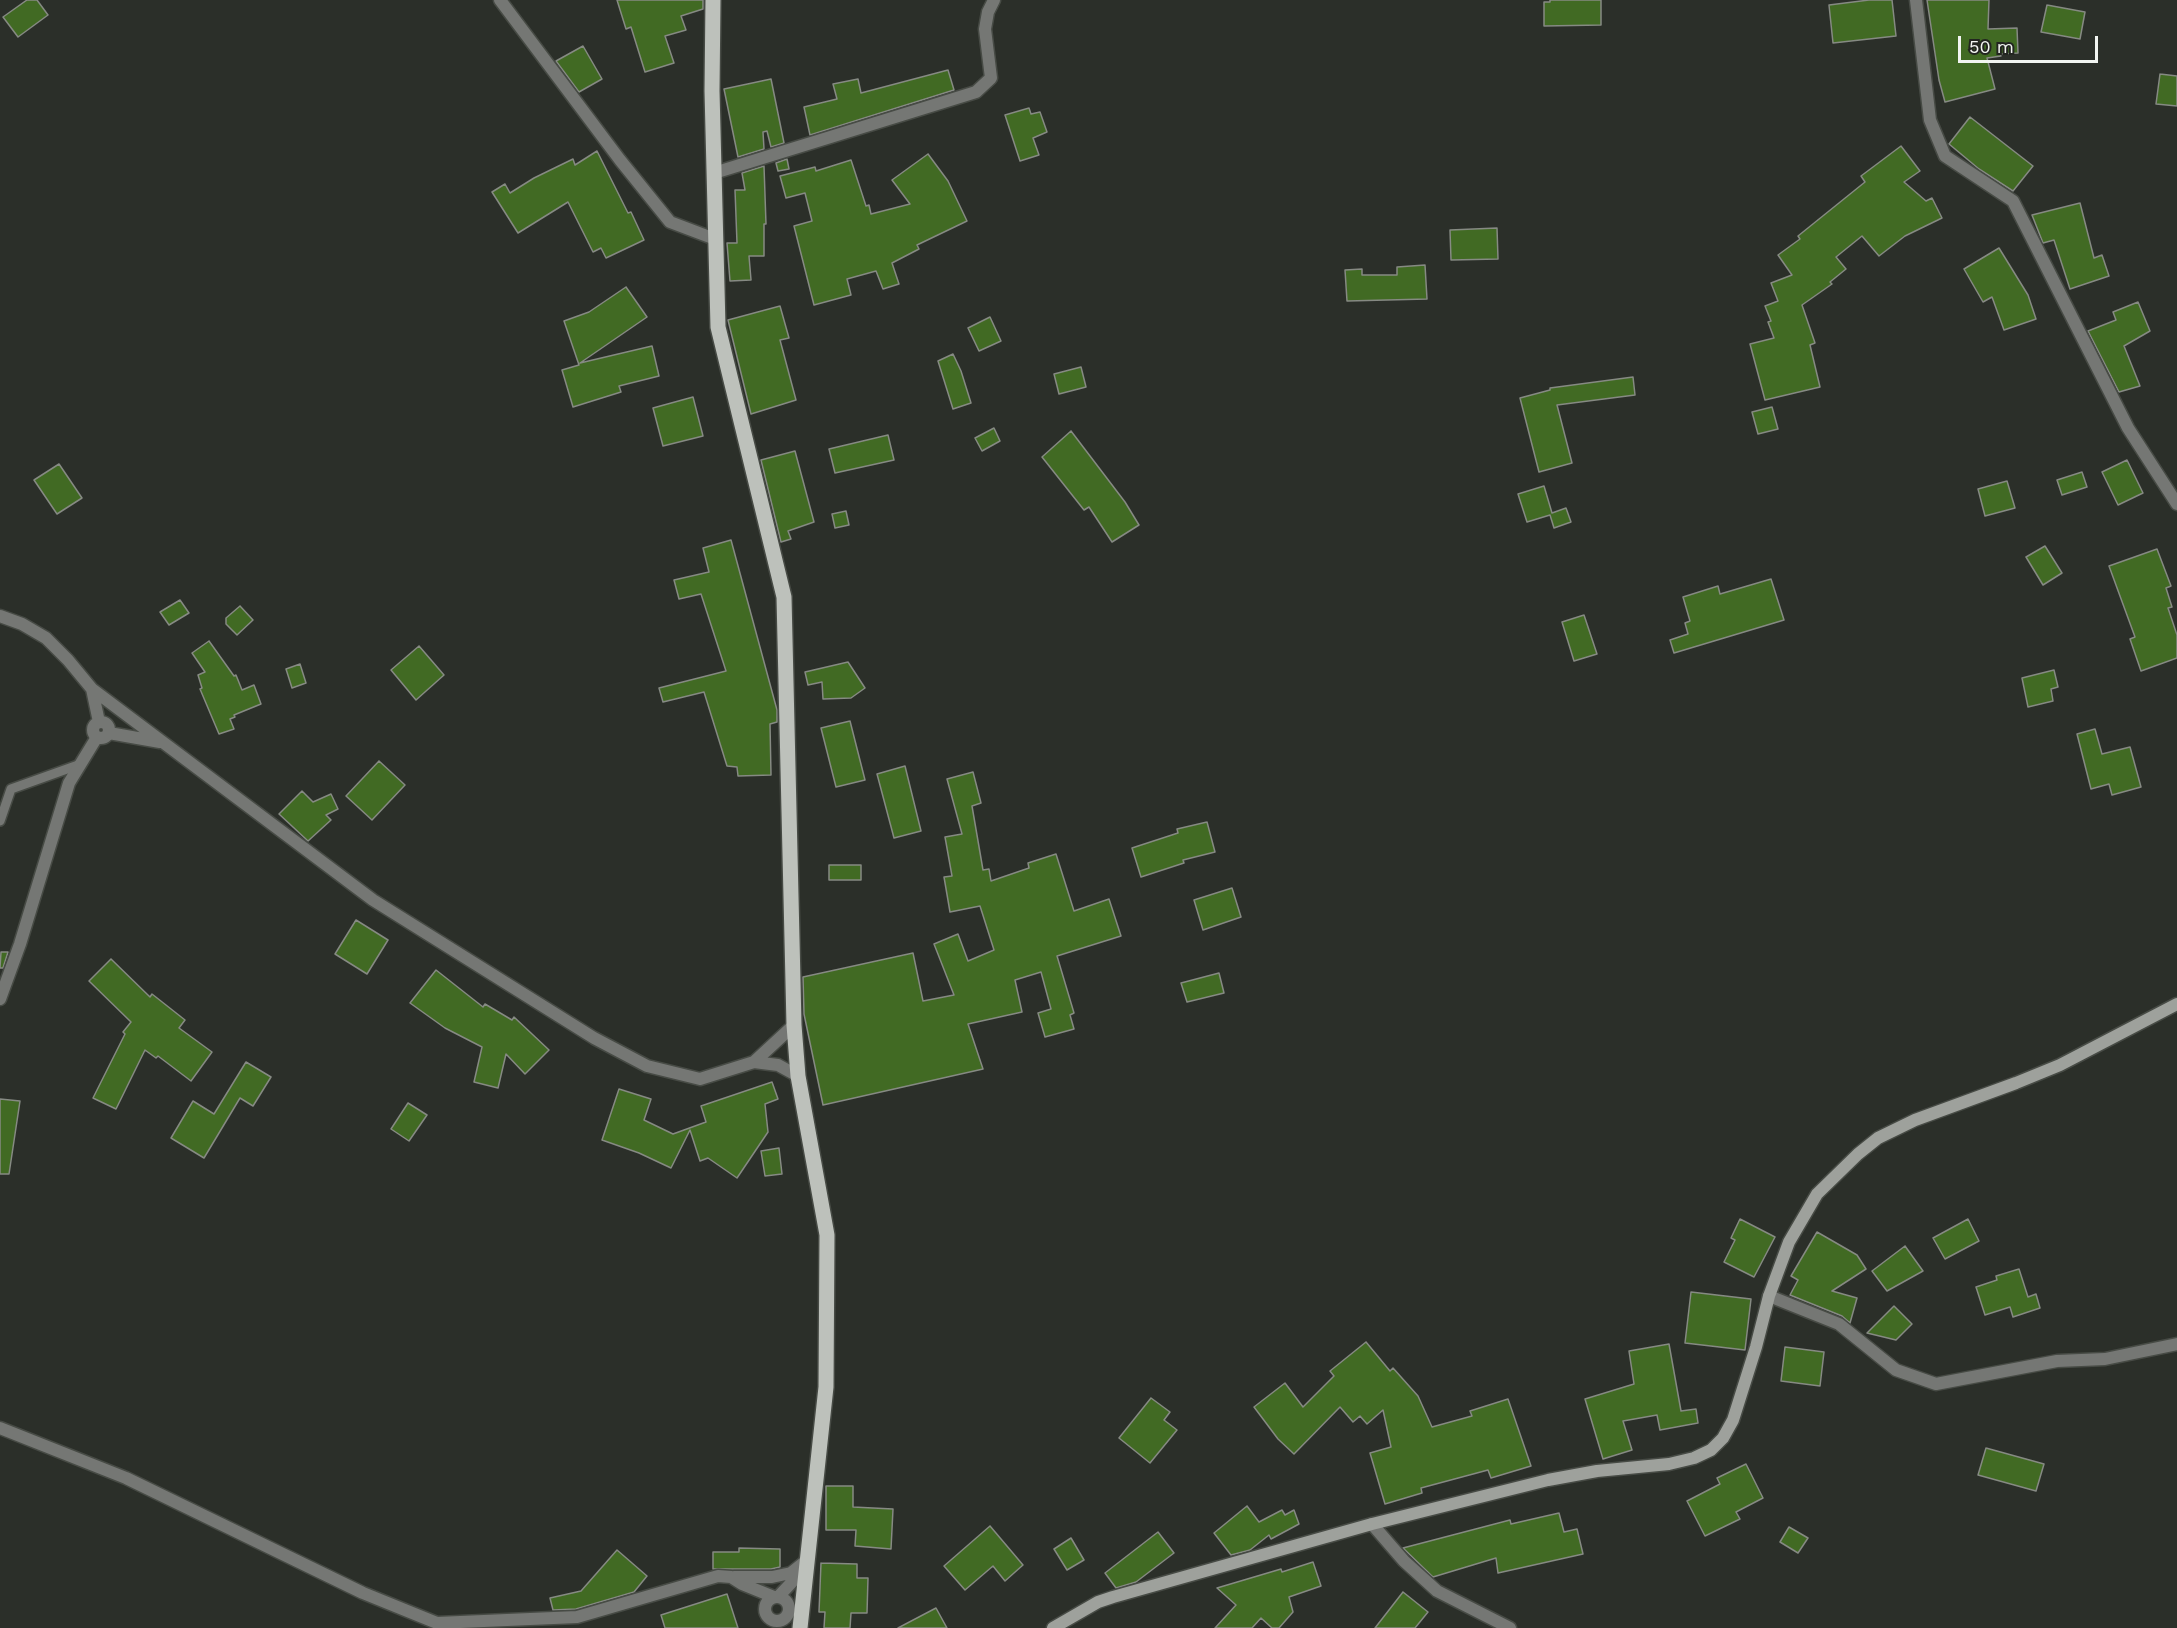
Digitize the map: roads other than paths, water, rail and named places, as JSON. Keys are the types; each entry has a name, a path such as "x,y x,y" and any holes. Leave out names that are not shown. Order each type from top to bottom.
{"main road":[{"path":"712,0 718,327 784,597 794,1026 798,1076 827,1235 826,1388 800,1628"},
{"path":"1053,1628 1098,1602 1113,1597 1372,1524 1548,1480 1597,1471 1669,1464 1694,1458 1711,1450 1723,1438 1733,1420 1769,1296 1789,1242 1817,1194 1858,1154 1878,1138 1915,1120 2060,1065 2177,1004"}],"street":[{"path":"500,0 620,160 670,222 715,239"},
{"path":"714,172 976,92 991,78 985,29 988,12 994,0"},
{"path":"1916,0 1930,120 1945,156 2013,201 2128,428 2177,504"},
{"path":"0,616 22,624 46,638 92,689 373,900 585,1032 647,1066 700,1079 754,1062 794,1026"},
{"path":"0,999 20,944 69,783 108,725 99,722 92,689"},
{"path":"103,735 161,742"},
{"path":"754,1062 778,1065 798,1076"},
{"path":"1769,1296 1839,1324 1896,1370 1936,1384 2057,1361 2105,1359 2177,1344"},
{"path":"0,1428 126,1478 363,1593 437,1623 464,1625 577,1617 705,1578 718,1576 772,1577 791,1573 806,1561"},
{"path":"1372,1524 1404,1561 1437,1591 1510,1628"},
{"path":"769,1618 767,1602 793,1581 806,1561"},
{"path":"731,1577 788,1604 790,1628"},
{"path":"742,1584 769,1618 780,1621 788,1612"}],"lane":[{"path":"0,822 11,789 81,764"}]}
